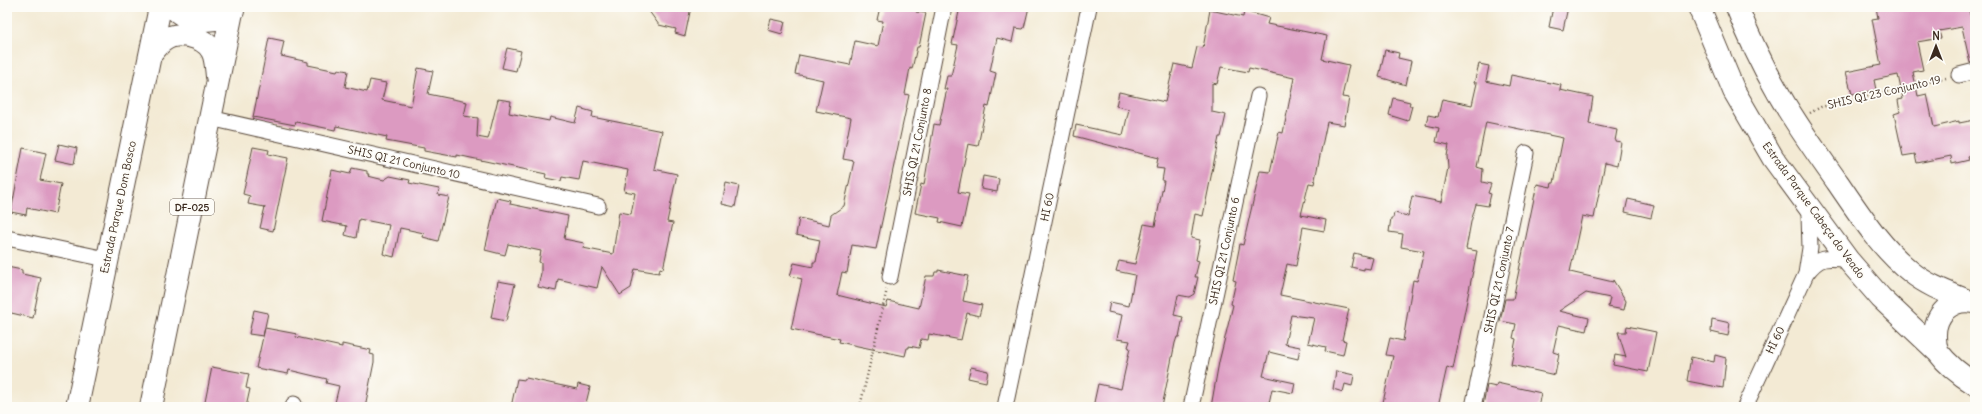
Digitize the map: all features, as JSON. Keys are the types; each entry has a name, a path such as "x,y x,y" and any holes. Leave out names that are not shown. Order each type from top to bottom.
{"main road":[{"name":"Estrada Parque Dom Bosco","path":"77,407 106,259 160,7"},
{"path":"173,7 186,16 201,20 214,20 226,17 233,9"},
{"name":"Estrada Parque Cabeça do Veado","path":"1699,7 1711,40 1734,91 1773,158 1848,260 1881,298 1959,373 1975,384"},
{"path":"1737,7 1750,38 1776,90 1865,223 1883,246 1912,273 1931,285 1972,301"},
{"name":"DF-025","path":"151,407 233,9"},
{"path":"151,54 163,40 173,36 191,36 205,42 213,52 216,76 211,111"},
{"path":"1937,351 1935,328 1941,314 1944,310 1954,304 1972,301"},
{"path":"83,381 84,407"}],"street":[{"name":"SHIS QI 21 Conjunto 8","path":"890,277 944,7"},
{"name":"HI 60","path":"1005,407 1089,7"},
{"path":"1959,75 1975,71"},
{"name":"SHIS QI 21 Conjunto 6","path":"1191,407 1258,96"},
{"name":"SHIS QI 21 Conjunto 10","path":"211,111 598,206"},
{"name":"SHIS QI 21 Conjunto 7","path":"1473,407 1526,153"},
{"name":"HI 60","path":"1806,274 1810,248 1810,208"},
{"path":"7,238 106,259"},
{"name":"HI 60","path":"1744,407 1806,274 1814,264 1822,260 1834,258 1848,260"}],"path":[{"name":"SHIS QI 23 Conjunto 19","path":"1796,120 1821,107 1959,75"},
{"path":"860,407 890,277"}],"building":[{"path":"646,7 691,7 685,36 675,33 676,29 659,25"},
{"path":"880,7 917,7 916,12 926,13 919,47 917,47 912,69 910,68 905,94 909,95 876,249 852,245 847,273 842,272 837,295 886,307 888,301 919,308 926,276 934,276 935,272 938,272 938,270 968,276 963,301 982,305 979,316 967,313 961,340 929,334 928,340 921,339 919,348 909,346 905,356 839,342 840,339 791,329 802,279 790,276 794,263 813,267 813,262 816,262 820,240 796,235 799,218 829,225 831,215 844,206 854,161 843,159 851,118 816,111 823,80 795,74 799,55 850,65 855,41 878,46 883,21 877,20"},
{"path":"960,7 1029,7 1024,28 1015,28 1012,42 997,38 990,71 996,73 989,107 986,106 978,146 968,144 958,192 969,194 962,227 939,222 940,218 915,213 921,184 924,185 934,124 939,125 947,89 944,89 947,76 951,76 958,45 952,44"},
{"path":"1553,7 1568,7 1563,30 1549,27"},
{"path":"1876,7 1968,7 1972,22 1975,22 1975,62 1970,63 1962,27 1939,31 1941,38 1917,42 1923,70 1913,72 1918,96 1927,94 1934,127 1959,121 1959,123 1975,120 1975,155 1968,157 1969,160 1952,164 1951,156 1917,163 1915,154 1903,156 1894,114 1900,112 1898,100 1903,99 1898,75 1874,80 1876,90 1852,94 1846,72 1881,65 1872,19 1878,18"},
{"path":"1210,10 1243,17 1244,11 1269,18 1267,24 1327,36 1322,59 1349,65 1342,97 1349,98 1344,125 1327,122 1314,184 1309,183 1301,215 1326,220 1324,231 1303,227 1296,266 1287,264 1280,295 1349,309 1342,340 1346,341 1343,355 1325,351 1326,347 1308,343 1314,318 1291,315 1285,344 1300,347 1298,359 1269,352 1263,376 1295,383 1293,393 1272,389 1269,403 1267,402 1266,407 1211,407 1219,362 1233,305 1231,304 1236,281 1233,280 1240,244 1243,245 1260,171 1270,172 1279,132 1283,133 1294,78 1249,68 1248,72 1221,67 1217,84 1212,83 1212,112 1226,115 1221,137 1219,137 1203,216 1195,214 1191,238 1200,240 1196,260 1199,261 1195,277 1198,277 1194,294 1189,297 1178,295 1174,315 1183,317 1179,337 1177,337 1175,343 1162,407 1093,407 1098,384 1121,389 1130,348 1128,347 1130,341 1117,339 1122,315 1108,312 1110,302 1129,306 1135,275 1116,271 1119,261 1135,264 1144,224 1155,226 1164,181 1162,181 1164,169 1156,168 1158,158 1074,136 1076,125 1123,135 1129,109 1116,106 1119,92 1165,102 1174,64 1192,68 1197,47 1203,48"},
{"path":"771,19 785,22 782,34 768,30"},
{"path":"269,38 284,41 281,56 308,62 308,65 337,71 338,69 348,71 345,87 367,92 370,80 386,83 382,100 411,106 418,68 433,71 428,94 467,102 464,116 478,118 477,137 488,139 498,99 511,101 509,113 549,121 550,117 575,123 579,108 593,112 592,117 662,131 654,169 677,174 667,222 673,223 663,269 660,268 659,273 635,269 631,288 620,295 602,267 597,288 558,279 556,291 538,287 541,273 541,263 539,262 541,251 508,244 505,255 485,250 497,198 511,201 510,204 568,216 564,239 584,243 583,248 613,254 619,212 631,214 635,193 624,191 628,170 583,161 579,180 562,177 561,181 545,178 546,174 457,155 457,157 424,151 424,148 386,141 387,137 336,126 335,130 296,122 295,125 253,117"},
{"path":"507,48 521,51 516,71 502,68"},
{"path":"1385,50 1399,53 1398,58 1411,61 1406,85 1379,77"},
{"path":"1479,64 1489,66 1486,81 1509,86 1511,75 1561,85 1560,90 1593,97 1589,124 1617,130 1615,141 1621,142 1617,166 1605,163 1594,218 1582,216 1570,272 1613,282 1613,280 1626,301 1624,310 1608,307 1610,298 1586,293 1559,311 1589,318 1586,331 1559,325 1553,352 1559,354 1555,375 1511,365 1516,339 1513,338 1516,324 1500,321 1505,299 1513,299 1537,184 1551,187 1552,183 1554,183 1563,138 1486,122 1477,167 1483,169 1482,182 1491,184 1488,193 1491,194 1488,206 1476,204 1471,222 1466,249 1477,251 1453,369 1447,367 1438,407 1382,407 1393,356 1386,355 1390,338 1403,341 1413,280 1417,281 1424,251 1401,247 1403,234 1389,232 1391,218 1393,218 1394,213 1408,216 1412,196 1441,202 1448,168 1447,156 1449,145 1436,142 1439,128 1426,125 1428,115 1438,117 1442,99 1472,105 1477,83 1474,83"},
{"path":"1393,98 1410,102 1409,106 1412,106 1408,121 1389,115"},
{"path":"59,144 77,148 74,164 55,160"},
{"path":"253,147 269,150 268,154 288,158 273,231 260,228 265,207 248,204 250,196 243,194"},
{"path":"23,148 46,153 40,180 61,184 55,214 27,208 26,215 11,212"},
{"path":"352,168 367,171 367,174 369,174 368,176 384,180 390,176 410,180 409,183 439,189 438,195 449,197 438,241 423,237 424,233 400,228 394,257 383,254 389,225 359,219 356,238 345,235 347,226 322,221 332,170 350,174"},
{"path":"983,176 999,179 997,192 981,189"},
{"path":"726,183 739,186 735,207 722,204"},
{"path":"1628,199 1654,205 1651,218 1625,212"},
{"path":"1354,253 1373,258 1370,269 1364,268 1364,270 1351,267"},
{"path":"7,267 22,270 22,274 41,278 33,318 7,312"},
{"path":"498,281 515,284 506,321 491,318"},
{"path":"254,310 268,313 263,336 249,334"},
{"path":"1712,319 1730,323 1728,336 1711,332"},
{"path":"1627,326 1656,332 1648,372 1613,365 1615,355 1626,357 1618,332 1626,332"},
{"path":"265,328 297,334 296,337 342,347 342,344 371,350 370,354 374,355 374,362 365,407 334,407 339,386 326,383 327,379 289,370 288,374 256,368"},
{"path":"1715,355 1726,358 1723,388 1687,381 1691,357 1714,362"},
{"path":"212,367 249,374 246,388 250,389 246,407 204,407"},
{"path":"971,367 988,371 986,382 968,378"},
{"path":"1336,371 1354,375 1352,386 1345,384 1343,392 1333,389"},
{"path":"526,378 577,389 578,384 590,387 585,407 511,407 517,379 525,380"},
{"path":"1497,383 1541,393 1538,407 1491,407 1483,405 1487,385 1496,387"}]}
